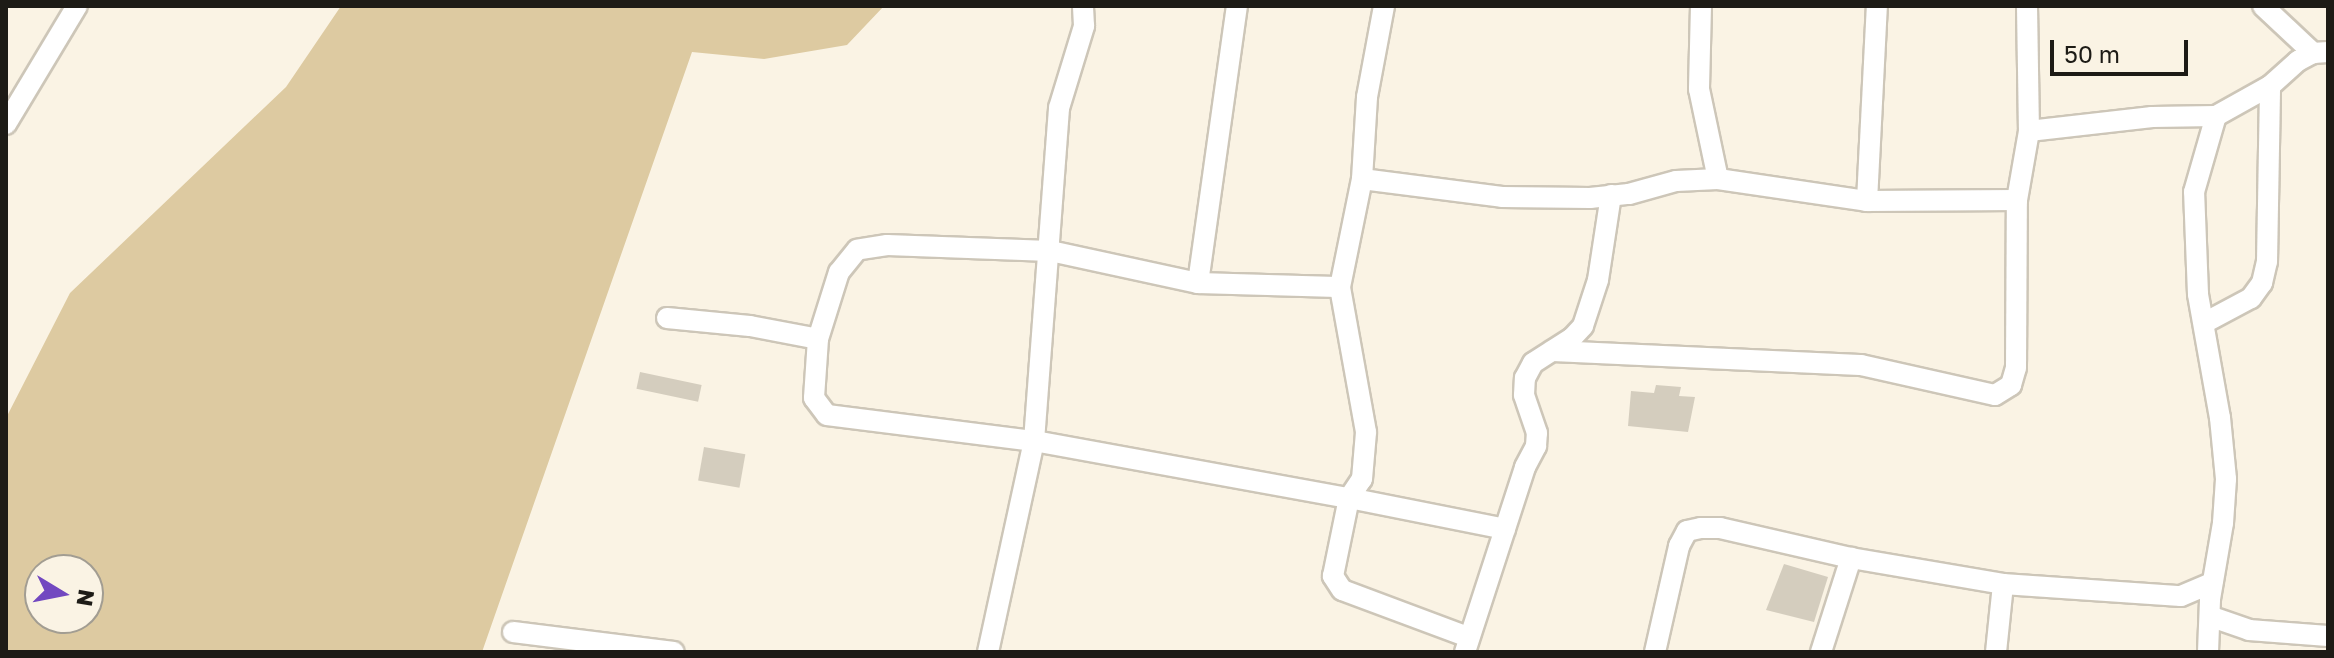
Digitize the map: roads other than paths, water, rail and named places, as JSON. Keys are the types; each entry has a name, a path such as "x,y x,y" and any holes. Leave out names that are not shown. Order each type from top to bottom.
{"street":[{"path":"6,124 77,6"},
{"path":"988,652 1034,441 1059,108 1084,26 1083,6"},
{"path":"1198,283 1237,6"},
{"path":"1384,6 1367,97 1362,179 1340,287 1366,432 1362,479 1349,498 1333,576 1342,590 1467,644 1525,467 1536,446 1535,424 1524,395 1525,378 1533,363 1583,326 1598,280 1611,195"},
{"path":"1701,6 1699,89 1718,179"},
{"path":"1867,201 1877,6"},
{"path":"1552,351 1861,365 1995,395 2011,385 2016,368 2017,200 2029,131 2027,6"},
{"path":"2029,131 2152,117 2216,116 2270,86 2282,73 2321,52 2263,6"},
{"path":"2206,322 2251,298 2262,283 2267,262 2270,86"},
{"path":"2208,652 2212,583 2223,523 2226,479 2206,322 2198,294 2194,192 2216,116"},
{"path":"1362,179 1502,197 1611,195 1676,181 1718,179 1867,201 2017,200"},
{"path":"1340,287 1198,283 1050,251 887,245 857,250 839,272 818,339 814,398 827,415 1034,441 1505,529"},
{"path":"667,318 750,326 818,339"},
{"path":"1655,652 1676,558 1687,531 1720,528 1851,558 2003,584 2181,596 2212,583"},
{"path":"1821,652 1851,558"},
{"path":"1996,652 2003,584"},
{"path":"2212,617 2249,630 2328,636"},
{"path":"513,632 674,652"}]}
